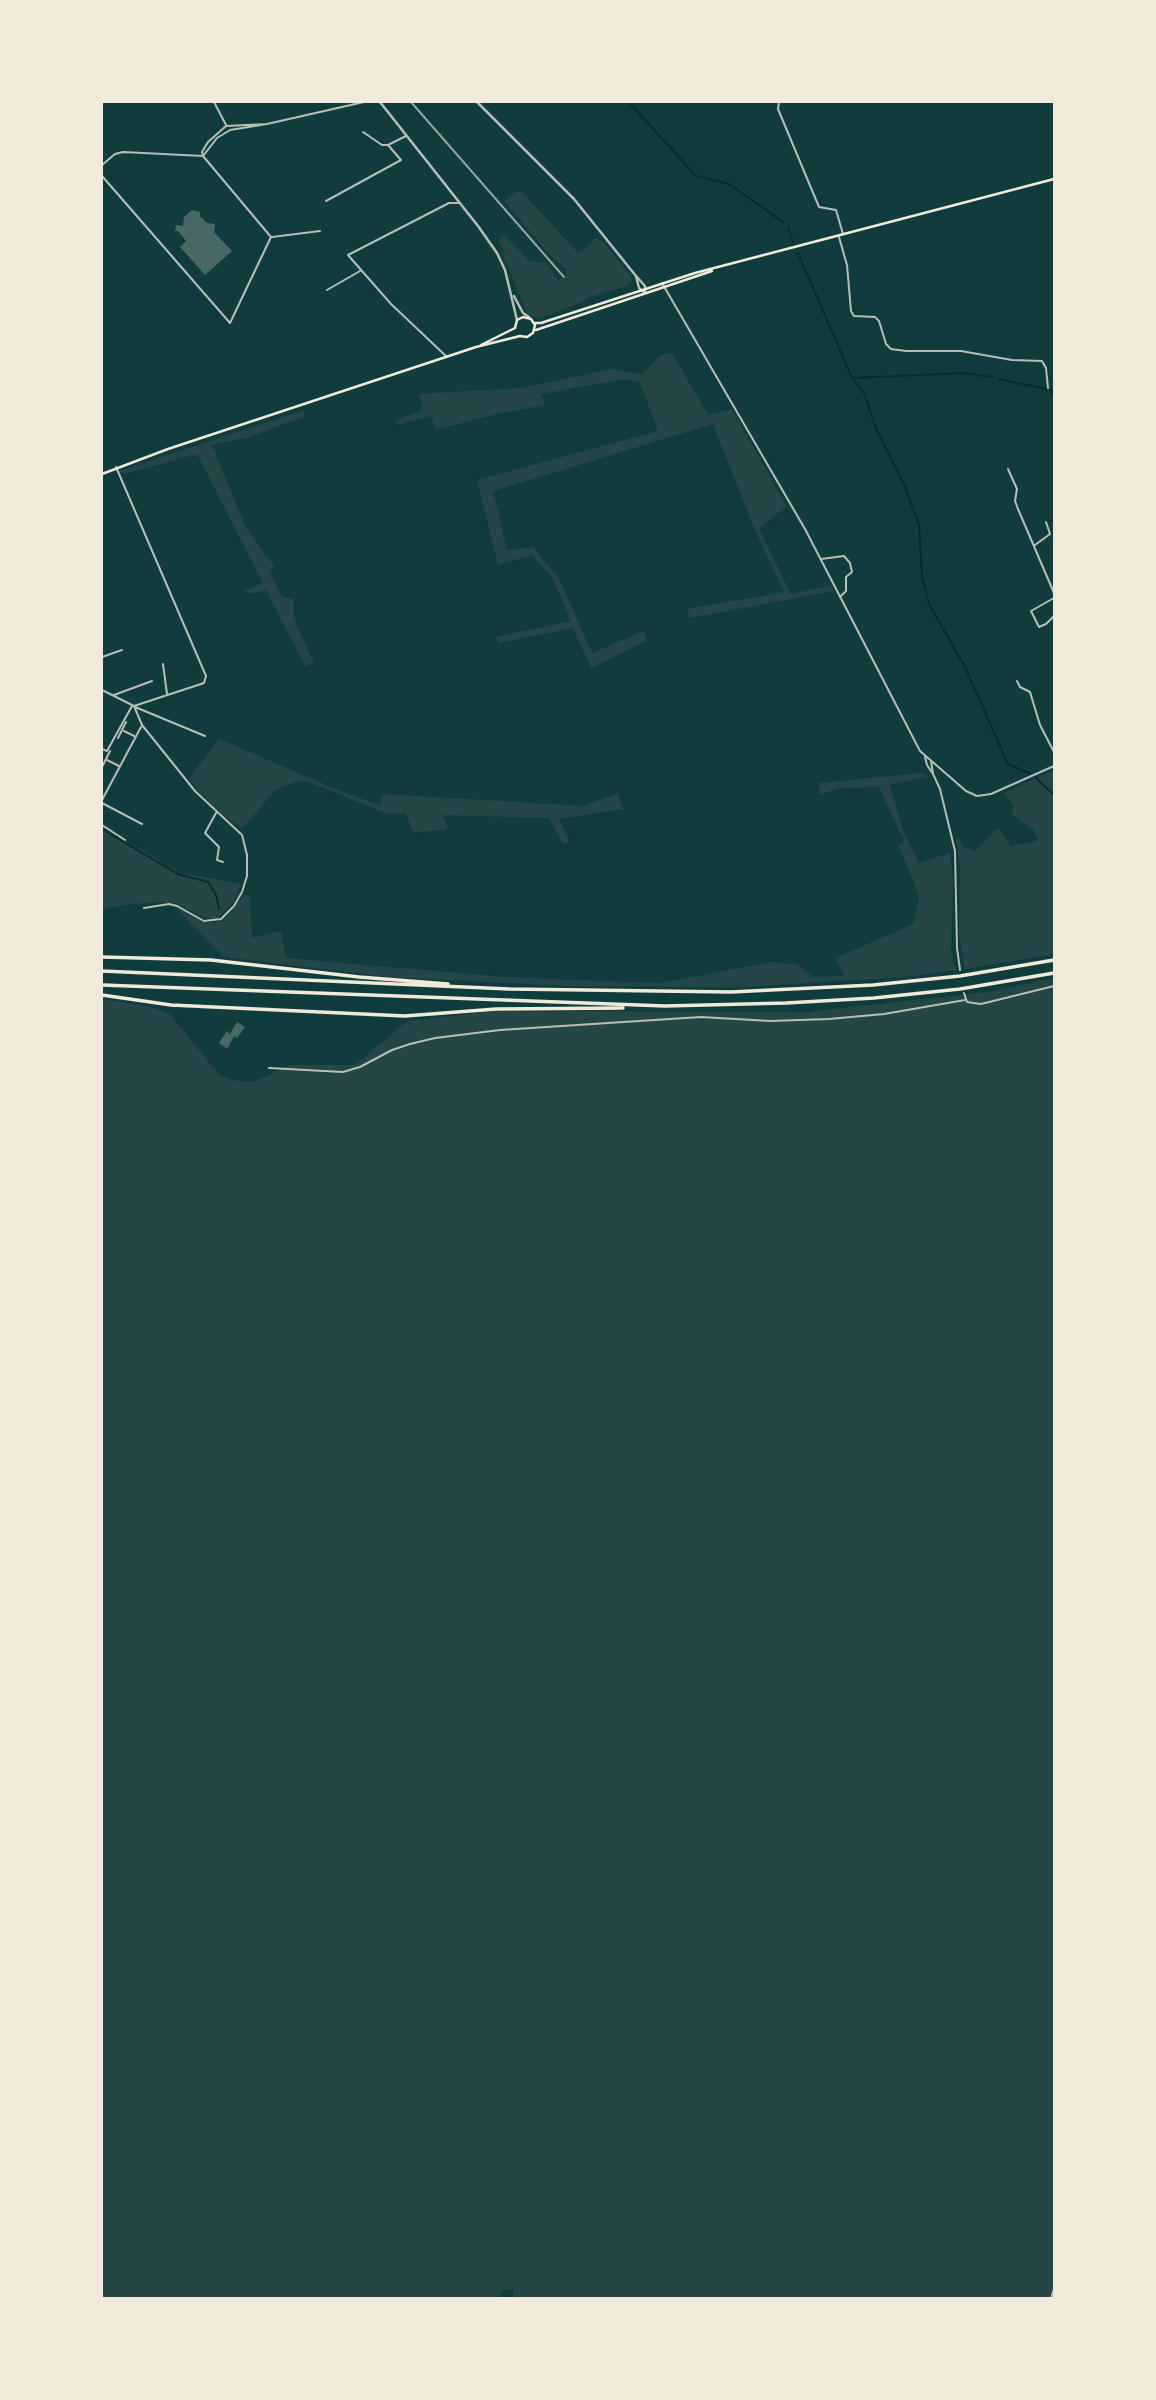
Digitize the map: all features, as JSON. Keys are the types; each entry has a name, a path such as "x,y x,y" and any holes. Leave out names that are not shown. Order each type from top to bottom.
{"highway":[{"path":"102,957 211,960 359,977 509,989"},
{"path":"102,971 663,993 785,990 947,977 1055,960"},
{"path":"102,995 171,1005 405,1016 496,1009 786,1003 874,998 960,989 1055,973"},
{"path":"102,985 664,1006"}],"main road":[{"path":"534,323 725,266 1055,179"},
{"path":"102,474 116,467 475,347 520,335 527,337 535,330 644,291"},
{"path":"520,335 515,328 517,320 529,317 535,330"},
{"path":"475,347 515,328"}],"street":[{"path":"214,102 230,130"},
{"path":"203,156 217,138 230,130 364,102"},
{"path":"380,102 497,253 511,290 523,313 529,317"},
{"path":"477,102 574,199 636,276 644,291"},
{"path":"779,102 778,109 819,207 836,210 847,265 851,311 854,316 875,317 879,321 886,344 891,349 961,351 1012,360 1042,361 1047,373 1048,388"},
{"path":"267,124 226,126 208,142 202,152 271,237"},
{"path":"363,132 382,145 407,136"},
{"path":"326,201 401,160 388,145"},
{"path":"102,165 115,154 123,152 203,156"},
{"path":"102,176 230,323 271,237"},
{"path":"447,357 391,304 348,256 449,203 460,203"},
{"path":"271,237 320,230"},
{"path":"327,290 361,271"},
{"path":"663,285 805,529 917,747 967,792 980,796 991,794 1055,766"},
{"path":"511,290 517,320"},
{"path":"102,749 107,751 133,706 204,683 206,676 116,467"},
{"path":"1008,469 1017,489 1016,503 1055,593"},
{"path":"1034,546 1051,534 1045,522"},
{"path":"820,559 844,556 850,563 852,572 846,577 845,591 840,596"},
{"path":"1055,598 1031,611 1036,625 1039,626 1055,616"},
{"path":"102,657 122,650"},
{"path":"163,664 167,695"},
{"path":"113,695 152,681"},
{"path":"1017,681 1020,687 1031,693 1040,725 1055,752"},
{"path":"102,690 205,736"},
{"path":"133,706 142,724 195,791 242,835 247,855 246,882 225,917 213,921 204,920 177,906 163,904 144,908"},
{"path":"118,738 126,722"},
{"path":"142,724 103,794 102,801 142,824"},
{"path":"122,730 135,737"},
{"path":"102,767 110,751"},
{"path":"925,756 925,762 940,789 955,851 960,970"},
{"path":"106,759 119,766"},
{"path":"931,761 933,774"},
{"path":"216,812 205,832 219,847 217,860 223,862"},
{"path":"102,825 125,840"},
{"path":"269,1068 343,1072 360,1067 392,1050 423,1041 510,1029 701,1017 770,1021 829,1019 884,1014 965,1000 981,1004 1055,986"},
{"path":"964,993 965,1000"},
{"path":"1051,2298 1055,2289"}],"shaded area":[{"path":"520,190 578,253 595,238 602,241 630,275 632,281 629,285 590,297 538,319 527,313 502,253 505,251 498,241 504,235 528,260 546,262 558,280 564,278 567,270 549,254 505,202 504,200"},
{"path":"672,353 708,415 732,409 786,506 759,529 791,594 831,585 834,591 690,618 687,609 784,592 755,530 713,424 493,491 507,550 533,547 559,578 592,653 644,631 647,640 591,668 573,628 499,643 496,637 571,621 553,579 532,555 498,565 477,480 658,431 640,383 625,379 541,394 545,405 435,430 429,416 397,425 396,420 423,410 419,394 521,388 612,369 642,375 661,355"},
{"path":"304,410 304,417 246,438 212,445 245,526 274,566 270,572 282,597 294,599 294,619 314,663 305,666 266,590 247,594 245,590 263,583 197,454 124,474 119,471"},
{"path":"219,739 380,805 383,794 584,806 618,793 623,809 559,819 570,842 563,844 549,818 443,815 448,829 413,833 406,813 387,814 309,782 298,781 274,791 243,828 228,819 199,792 189,778"},
{"path":"1054,770 1054,954 965,969 959,934 960,867 956,839 959,838 962,846 975,851 998,828 1011,846 1038,841 1034,830 1012,815 1013,804 1004,793"},
{"path":"922,773 930,777 889,784 903,829 919,863 950,853 953,879 951,951 956,970 906,977 741,987 565,986 389,977 224,957 176,908 207,923 218,922 227,917 244,895 250,896 252,938 281,931 286,958 506,977 625,982 661,983 771,962 796,964 814,977 844,976 836,958 913,924 919,899 898,845 904,841 879,787 838,788 820,795 819,783"},
{"path":"102,827 181,873 241,884 234,902 216,919 207,919 175,903 153,902 102,910"},
{"path":"1054,978 1054,2298 513,2298 513,2289 502,2291 500,2298 102,2298 102,999 151,1007 170,1014 219,1075 237,1081 254,1082 289,1065 354,1065 408,1021 496,1011 807,1012 988,992"}],"building":[{"path":"192,210 200,212 200,216 207,223 215,224 214,232 232,251 205,275 180,247 186,241 175,231 176,225 183,226 184,217"},
{"path":"237,1022 245,1027 237,1038 234,1036 227,1049 219,1043 227,1031 230,1034"}],"waterway":[{"path":"629,102 696,176 729,184 783,222"},
{"path":"788,227 793,242"},
{"path":"798,253 852,378 864,393 876,429 905,487 919,525 922,577 929,604 965,667 1008,764 1031,774"},
{"path":"854,378 962,373 992,377"},
{"path":"998,379 1047,389"},
{"path":"1051,390 1054,400"},
{"path":"1036,778 1054,795"},
{"path":"102,829 178,874 208,882 216,895 219,909"}],"railway":[{"path":"411,102 564,277"}]}
